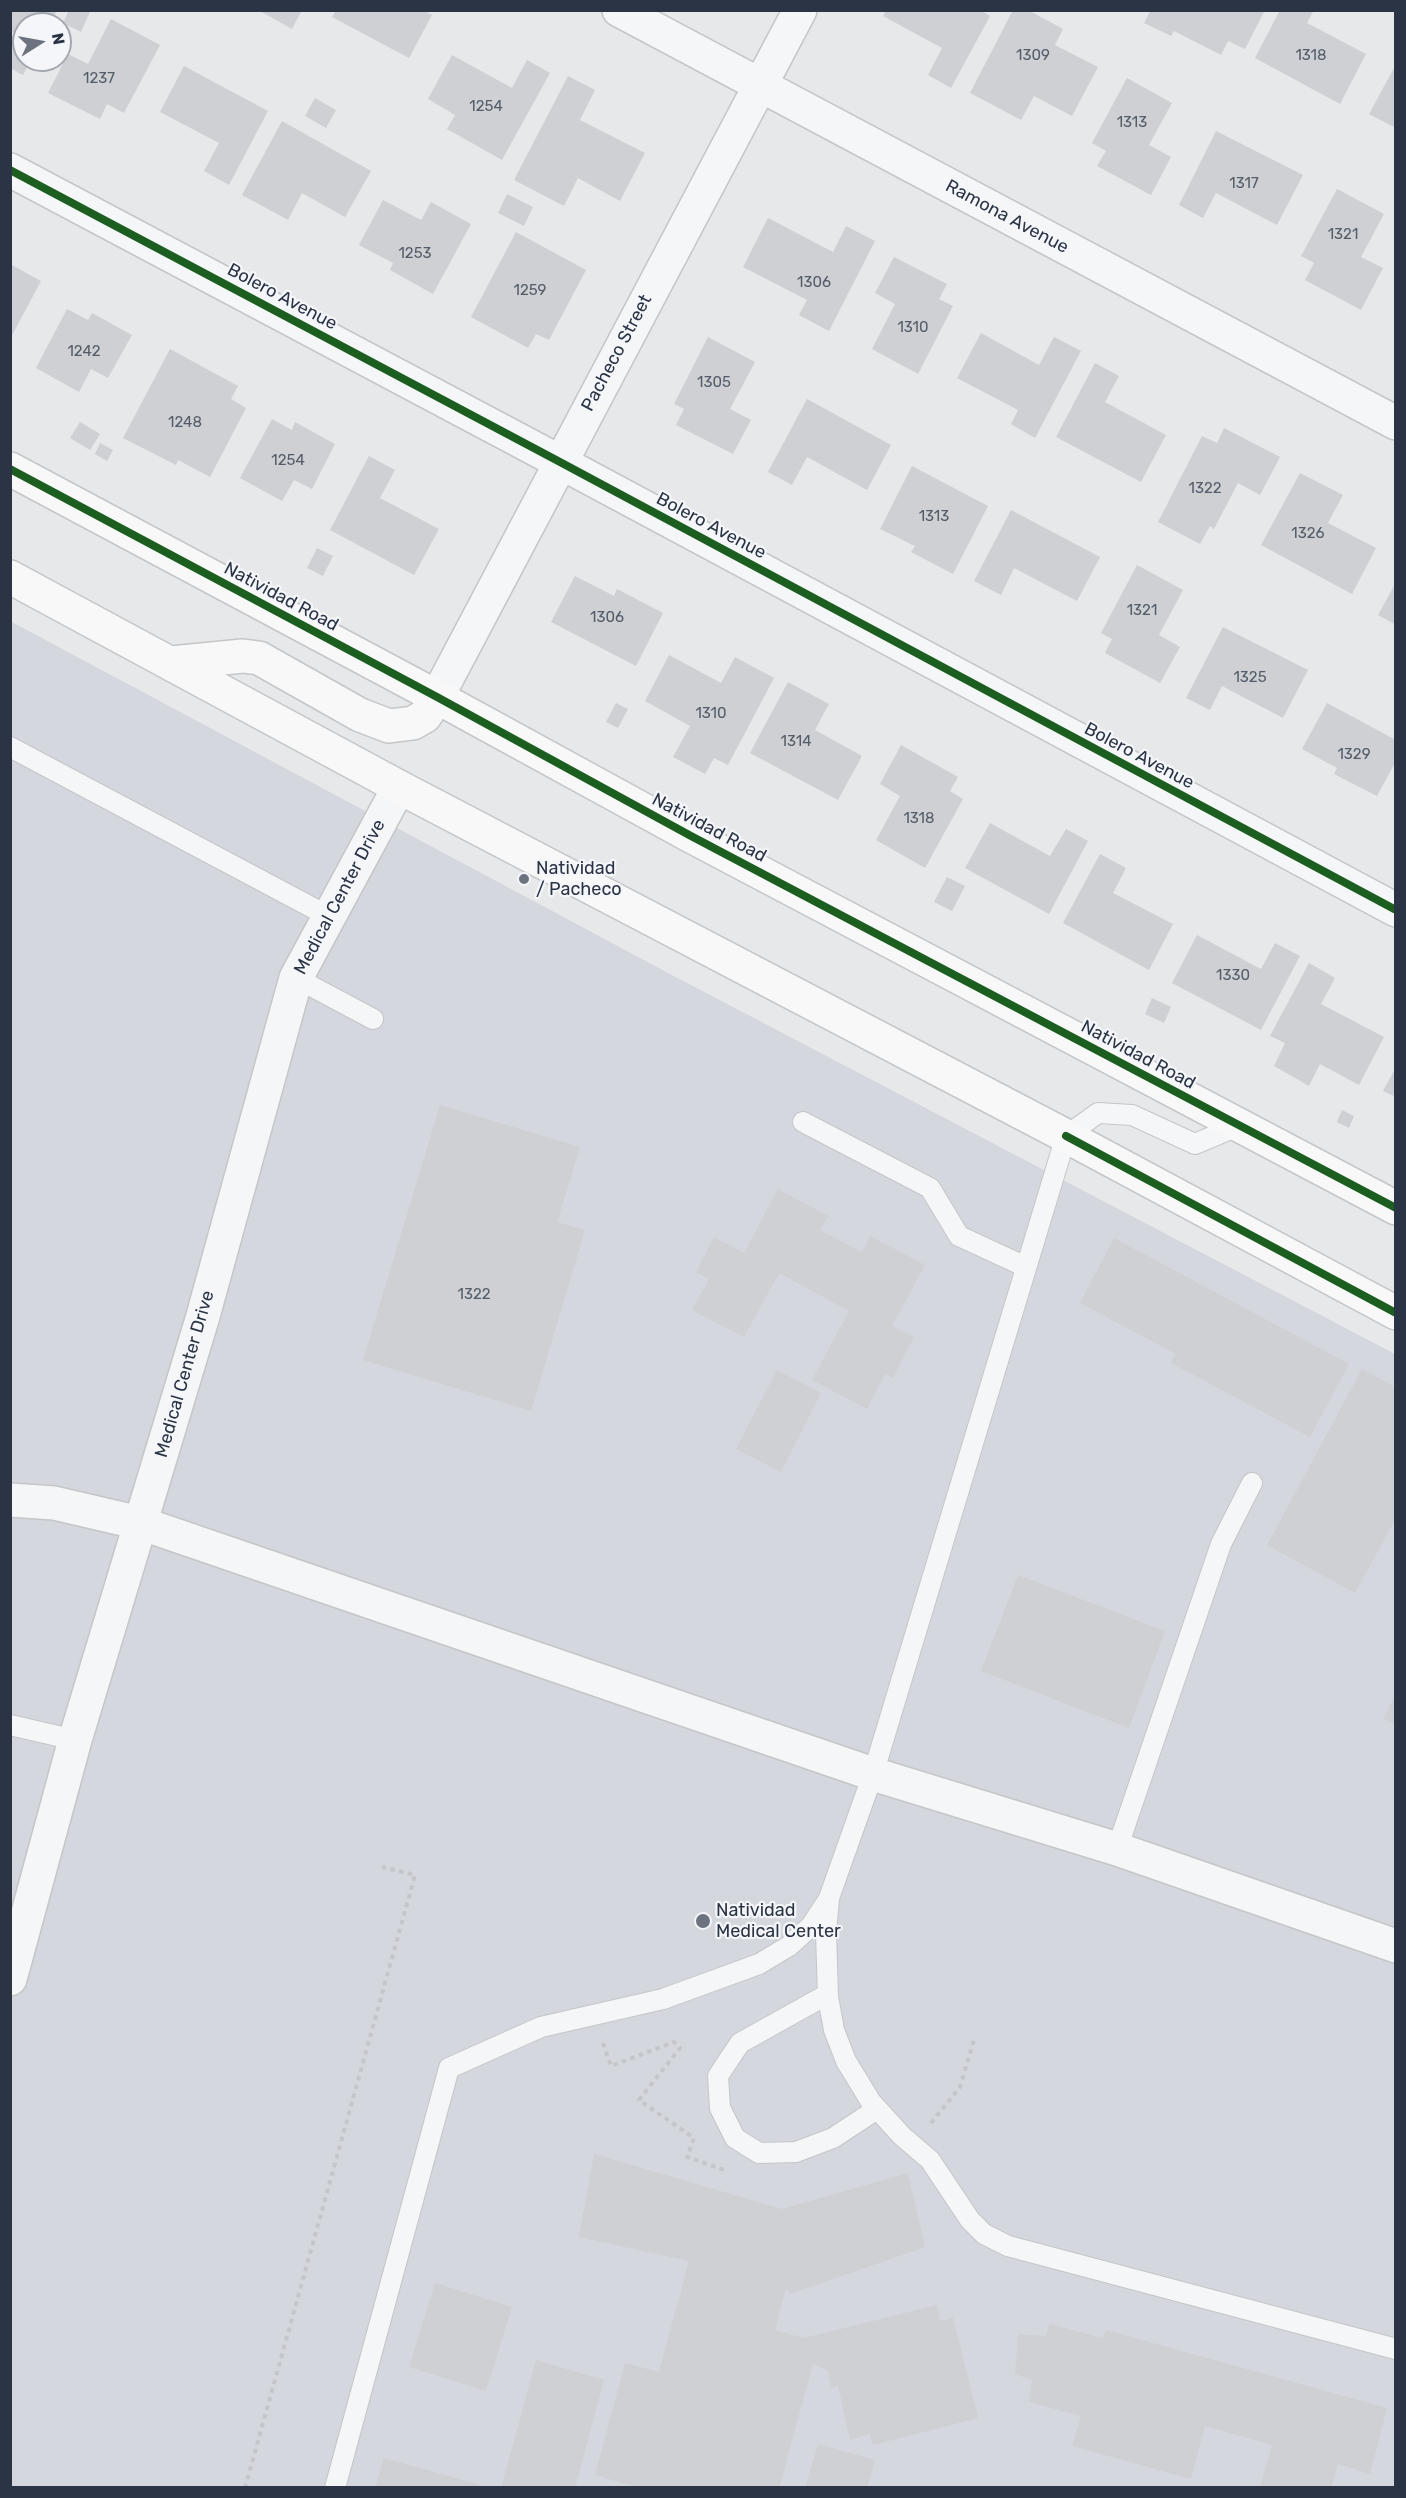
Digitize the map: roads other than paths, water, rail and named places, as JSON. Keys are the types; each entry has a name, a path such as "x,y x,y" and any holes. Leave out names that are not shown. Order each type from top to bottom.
{"main road":[{"name":"Natividad Road","path":"10,469 437,697 691,836 1395,1208"},
{"path":"10,576 399,787 1066,1136 1395,1313"},
{"path":"171,663 243,656 259,658 360,716 389,726 419,720 425,716 437,697"}],"street":[{"name":"Ramona Avenue","path":"619,10 1395,423"},
{"name":"Pacheco Street","path":"437,697 800,10"},
{"name":"Bolero Avenue","path":"10,170 1395,910"},
{"name":"Medical Center Drive","path":"10,1979 75,1740 203,1316 296,978 399,787"},
{"path":"10,1500 54,1503 140,1523 873,1774 1117,1849 1392,1938"}],"lane":[{"path":"10,747 328,916"},
{"path":"296,978 373,1019"},
{"path":"335,2487 449,2068 541,2027 663,1999 759,1965 789,1946 811,1926 829,1898 873,1774 1066,1136 1098,1113 1132,1114 1195,1144 1240,1125"},
{"path":"803,1122 930,1188 959,1236 1026,1267"},
{"path":"1117,1849 1221,1544 1252,1483"},
{"path":"10,1725 75,1740"},
{"path":"829,1898 826,1932 828,1994 834,2030 846,2061 877,2109 902,2136 930,2160 970,2220 984,2234 1008,2246 1395,2349"},
{"path":"828,1994 740,2043 717,2076 720,2108 735,2138 759,2152 796,2152 833,2138 877,2109"}],"place":[{"name":"Natividad / Pacheco","path":"524,879"},
{"name":"Natividad Medical Center","path":"703,1921"}]}
